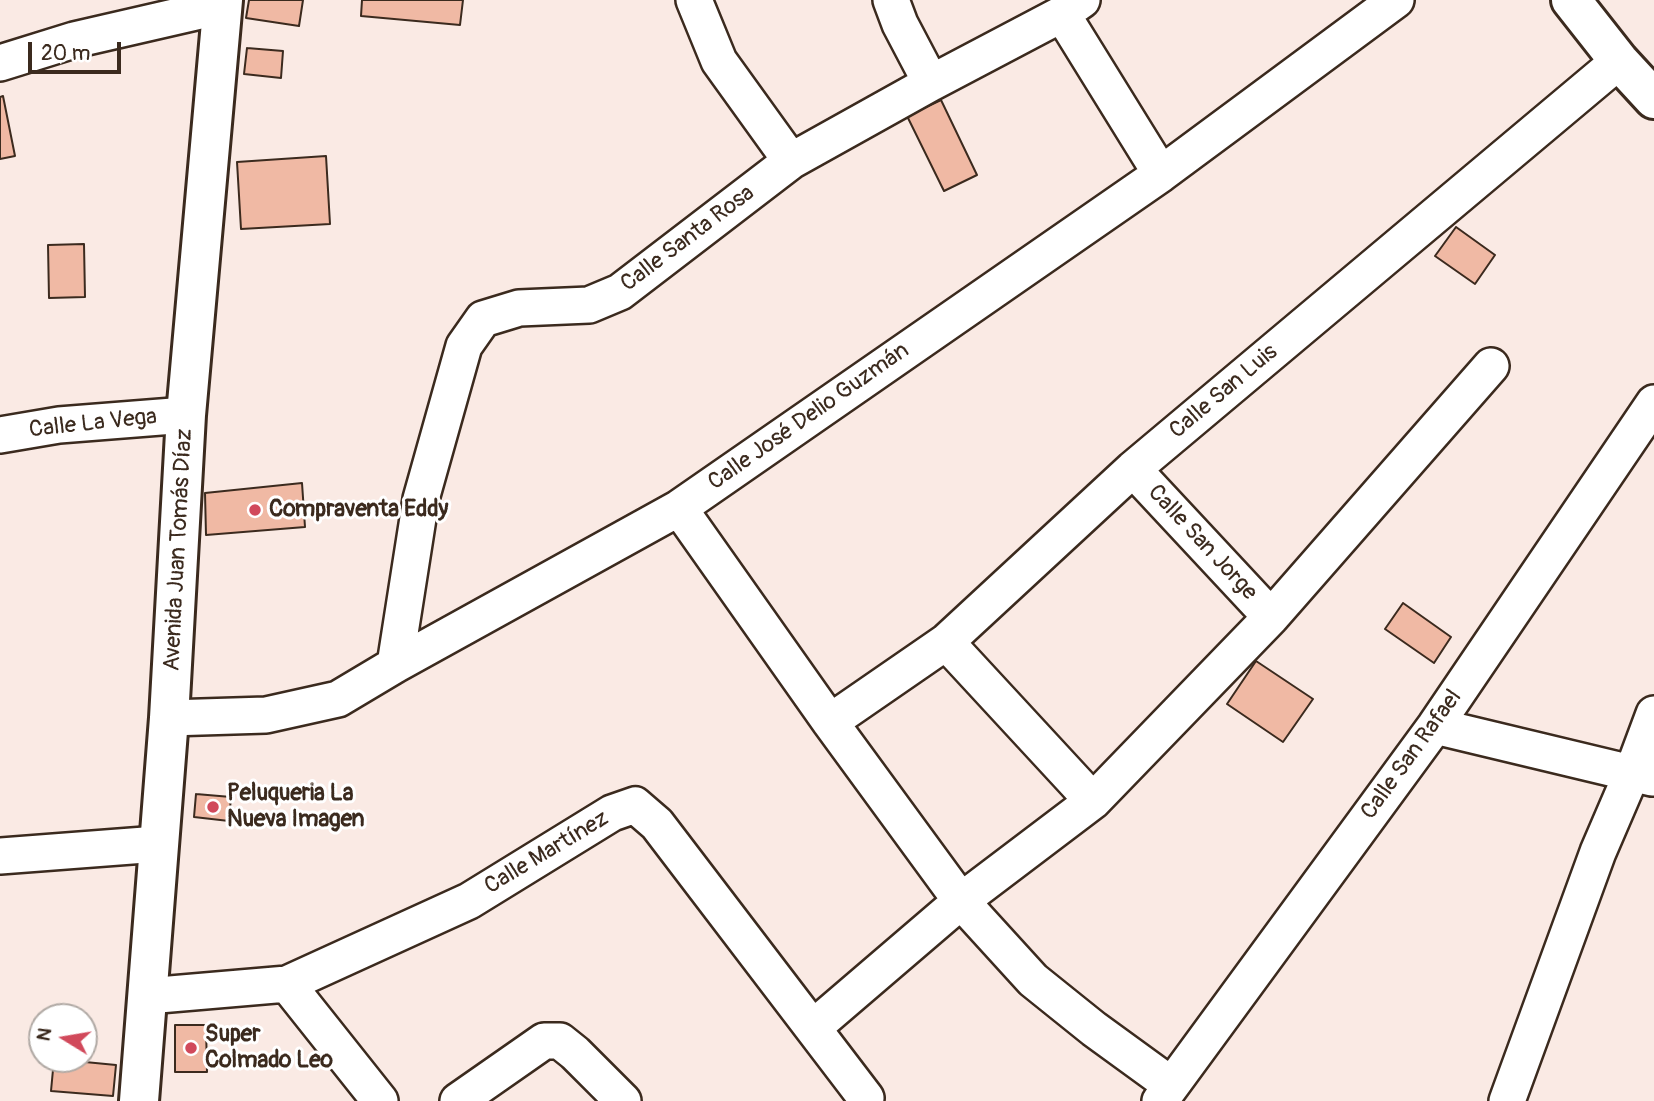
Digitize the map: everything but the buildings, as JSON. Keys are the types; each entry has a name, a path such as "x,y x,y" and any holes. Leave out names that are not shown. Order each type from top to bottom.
{"street":[{"path":"694,0 719,61 791,161"},
{"path":"891,0 900,24 932,83"},
{"name":"Calle José Delio Guzmán","path":"169,718 266,715 338,699 679,508 1161,174 1396,0"},
{"path":"1571,0 1619,61 1654,99"},
{"path":"0,63 74,40 223,3"},
{"name":"Avenida Juan Tomás Díaz","path":"139,1101 169,718 186,415 223,3"},
{"path":"1072,7 1161,174"},
{"name":"Calle Santa Rosa","path":"395,665 421,499 464,346 483,318 519,308 589,305 620,292 791,161 1072,7"},
{"name":"Calle San Luis","path":"830,722 946,642 1133,469 1619,61"},
{"path":"814,1027 961,901 1093,801 1271,617 1491,366"},
{"name":"Calle San Rafael","path":"1166,1093 1435,726 1654,403"},
{"name":"Calle La Vega","path":"0,435 59,425 186,415"},
{"name":"Calle San Jorge","path":"1133,469 1271,617"},
{"path":"679,508 961,901 1033,980 1094,1029 1166,1093"},
{"path":"946,642 1093,801"},
{"path":"1507,1101 1598,852 1643,776 1654,714"},
{"path":"1435,726 1643,776"},
{"name":"Calle Martínez","path":"147,996 286,984 469,901 612,813 635,805 657,824 866,1098"},
{"path":"0,856 158,844"},
{"path":"286,984 380,1101"},
{"path":"458,1101 544,1041 560,1041 623,1101"}],"place":[{"name":"Compraventa Eddy","path":"255,510"},
{"name":"Peluqueria La Nueva Imagen","path":"213,807"},
{"name":"Super Colmado Leo","path":"191,1048"}]}
